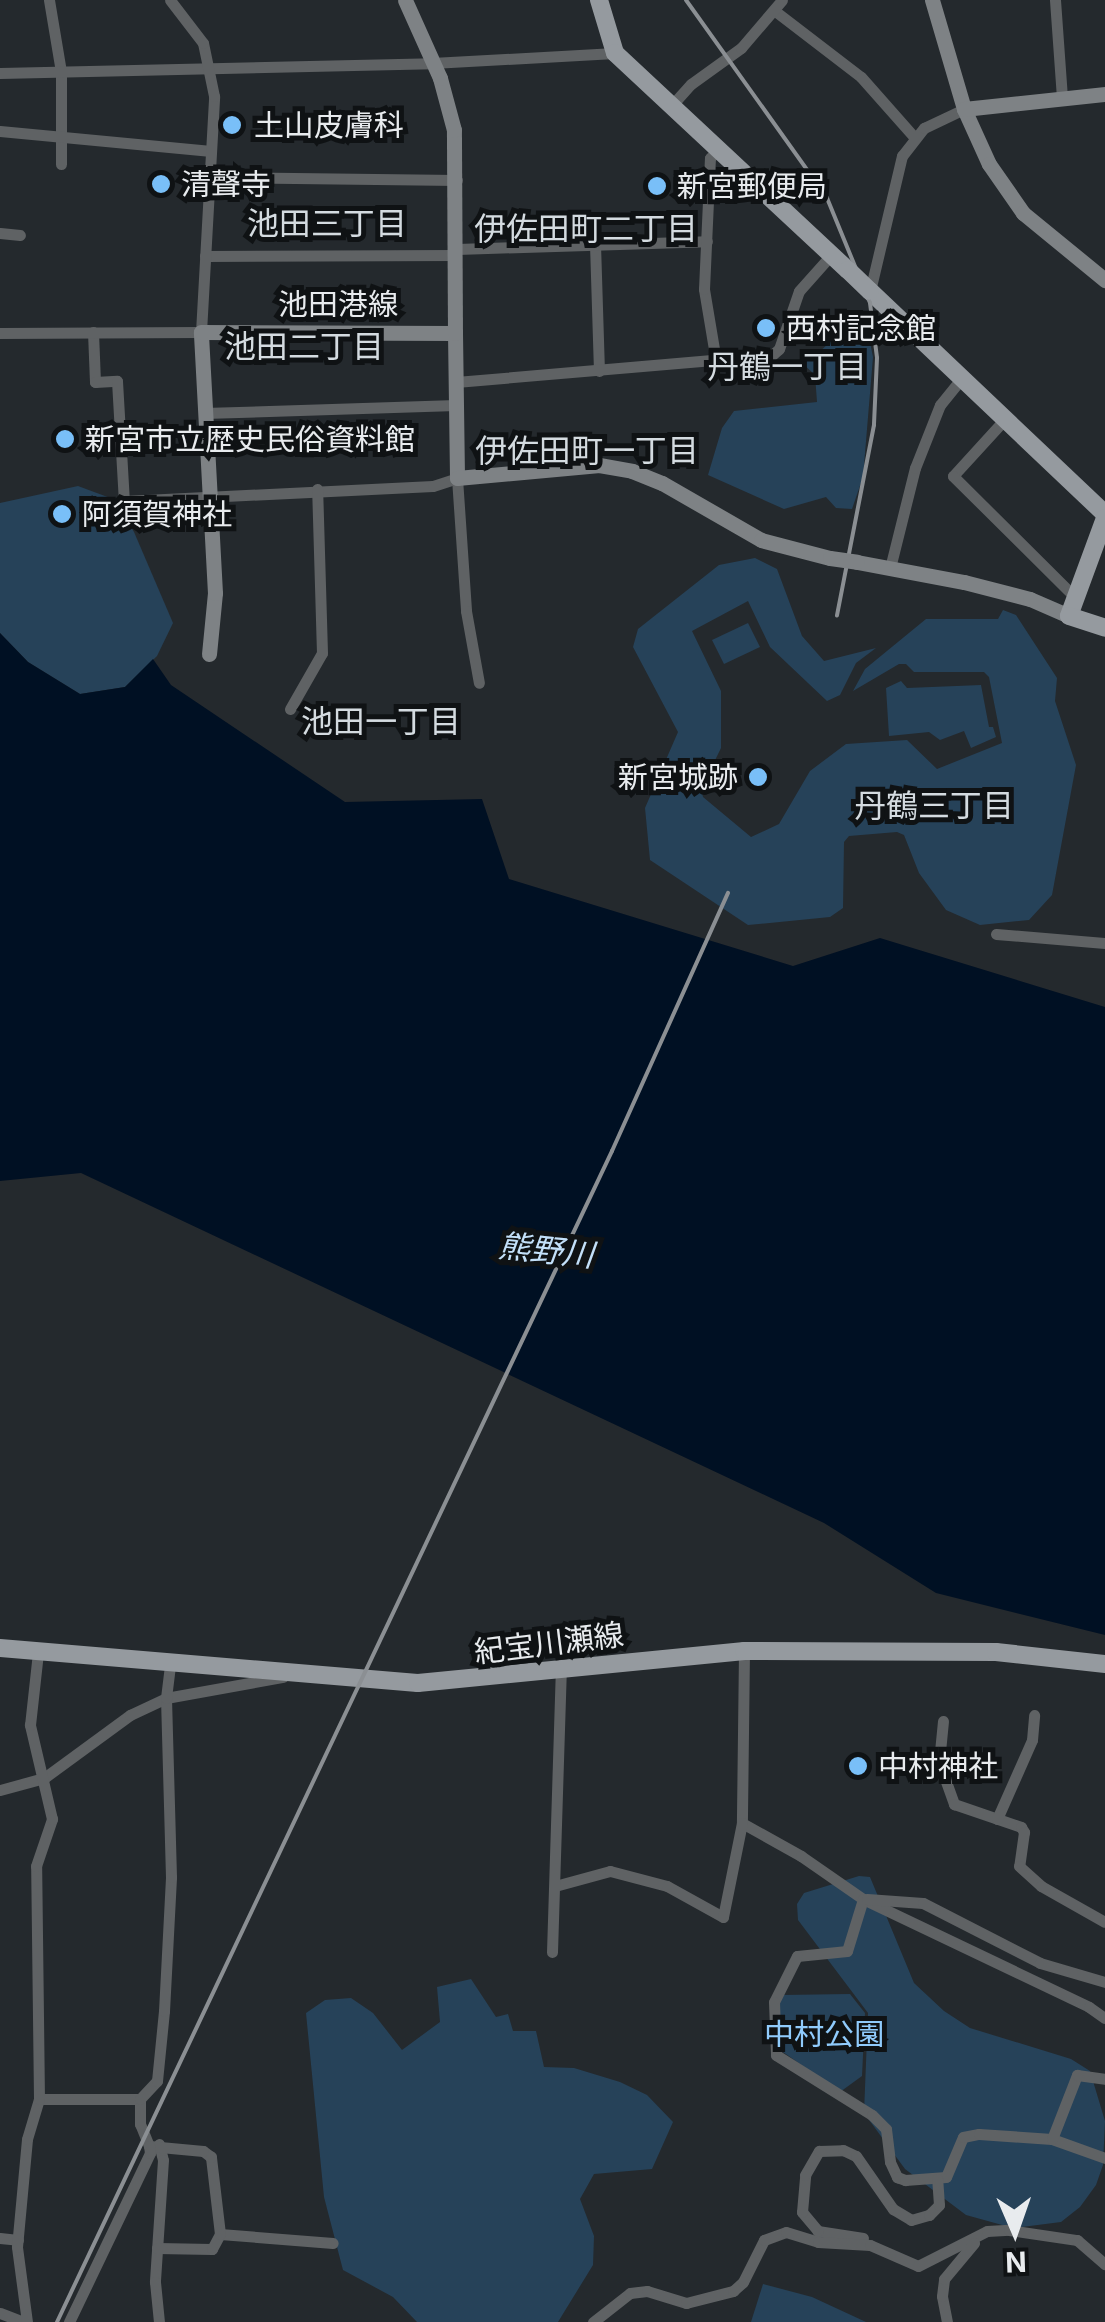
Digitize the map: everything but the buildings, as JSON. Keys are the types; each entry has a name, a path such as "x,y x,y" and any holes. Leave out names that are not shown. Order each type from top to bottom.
{"main road":[{"path":"600,0 615,53 1105,516 1073,608 1105,628"},
{"name":"紀宝川瀬線","path":"0,1648 418,1682 744,1650 996,1652 1105,1664"}],"street":[{"path":"49,0 61,72 61,164"},
{"path":"170,0 202,43 210,68 214,107 201,332 215,593 209,654"},
{"path":"406,0 451,116 457,180 457,478 466,611 479,683"},
{"path":"932,0 964,109 989,164 1024,213 1105,280"},
{"path":"1055,0 1062,98"},
{"path":"672,104 691,84 741,48 779,5 862,77 914,137"},
{"path":"0,73 432,63 615,53"},
{"path":"870,290 894,175 914,137 944,115 964,109 1105,94"},
{"path":"0,130 211,151"},
{"path":"716,361 704,289 710,158 717,150"},
{"path":"209,177 457,180"},
{"path":"0,233 20,235"},
{"path":"206,256 456,252 707,241"},
{"path":"595,244 598,371"},
{"path":"456,382 772,356 779,349 799,292 832,254"},
{"path":"93,332 95,382 117,382 124,501 432,486 457,478 600,465 632,471 662,483 762,540 830,558 1073,608"},
{"path":"0,333 201,332"},
{"name":"池田港線","path":"201,332 455,333"},
{"path":"890,568 915,468 940,405 962,378"},
{"path":"204,414 456,405"},
{"path":"1006,419 953,476 1073,608"},
{"path":"290,709 322,653 317,489"},
{"path":"996,934 1105,943"},
{"path":"555,1886 610,1871 667,1886 723,1917 742,1823 744,1650"},
{"path":"0,2313 25,2322 18,2240 27,2139 39,2099 36,1866 52,1818 30,1725 38,1652"},
{"path":"160,2322 158,2248 163,2160 140,2124 140,2099 157,2081 164,2011 172,1877 166,1698 170,1664"},
{"path":"552,1952 560,1670"},
{"path":"0,1790 44,1778 130,1715 166,1698 306,1673"},
{"path":"997,1819 1032,1740 1034,1715"},
{"path":"943,1721 939,1762 954,1804 1024,1832 1019,1866 1041,1886 1105,1922"},
{"path":"742,1823 801,1856 863,1899 1105,2018"},
{"path":"863,1899 922,1902 1040,1963 1105,1982"},
{"path":"863,1899 847,1951 797,1956 787,1973 774,2002 776,2056 872,2116 886,2129 890,2162 897,2177 946,2177 963,2137 1017,2133 1052,2139 1105,2158"},
{"path":"1052,2139 1077,2075 1105,2079"},
{"path":"39,2099 140,2099"},
{"path":"154,2145 203,2151 211,2158 220,2234 212,2249 158,2248"},
{"path":"70,2322 154,2145"},
{"path":"870,2245 861,2236 818,2232 802,2212 805,2174 820,2151 843,2150 856,2156 893,2209 912,2220 929,2215 938,2205 937,2179"},
{"path":"947,2322 942,2296 944,2279 987,2231"},
{"path":"594,2322 630,2293 647,2291 686,2303 733,2290 743,2282 764,2240 774,2234 870,2245 918,2266 987,2231 1077,2240 1105,2264"},
{"path":"220,2234 333,2243"},
{"path":"0,2238 18,2240"}],"green space":[{"path":"850,320 866,322 873,357 863,477 852,509 836,508 826,497 784,509 708,475 722,428 734,411 817,402 815,375 801,362 803,354 818,353 829,343 833,329"},
{"name":"阿須賀神社","path":"78,486 113,499 134,532 173,623 157,656 125,687 80,694 28,662 0,633 0,503"},
{"path":"755,558 777,569 802,636 824,661 876,648 856,663 840,695 827,701 770,647 748,601 692,631 721,691 721,748 701,789 703,797 751,837 779,824 810,771 846,744 907,740 937,769 1002,743 989,677 984,672 914,672 906,664 899,664 853,691 865,669 926,619 998,619 1003,610 1016,615 1057,678 1055,701 1076,765 1052,895 1029,920 980,925 946,910 919,873 904,835 897,832 849,836 844,842 843,908 830,917 748,925 650,860 645,808 678,732 633,647 638,629 719,565"},
{"path":"748,623 760,647 724,664 712,640"},
{"path":"901,681 907,688 981,685 989,727 993,727 996,737 971,748 964,731 940,740 929,732 889,736 886,688"},
{"path":"859,1876 870,1877 914,1983 944,2011 970,2028 1071,2059 1090,2071 1105,2121 1103,2165 1096,2185 1080,2207 1061,2222 1013,2228 966,2215 905,2169 864,2113 868,2013 798,1920 797,1904 804,1893"},
{"path":"471,1979 496,2017 508,2014 513,2031 536,2031 544,2067 574,2068 620,2082 647,2095 673,2122 652,2169 594,2174 580,2199 594,2236 593,2265 558,2322 417,2322 393,2297 343,2270 324,2197 306,2013 325,2000 351,1998 373,2013 402,2050 440,2022 437,1987"},
{"name":"中村公園","path":"850,1994 865,2013 862,2076 840,2092 783,2052 778,2037 778,1999 782,1995"},
{"path":"763,2284 812,2297 866,2322 751,2322"}],"water":[{"name":"熊野川","path":"0,633 28,662 80,694 125,687 153,659 171,685 345,802 482,799 509,879 793,966 880,938 1105,1007 1105,1635 936,1593 824,1523 81,1173 0,1181"}],"railway":[{"path":"686,0 827,198 870,303 877,358 874,425 837,615"},
{"path":"57,2322 612,1151 728,893"}],"place":[{"name":"土山皮膚科","path":"232,125"},
{"name":"清聲寺","path":"161,184"},
{"name":"新宮郵便局","path":"657,186"},
{"name":"西村記念館","path":"766,328"},
{"name":"新宮市立歴史民俗資料館","path":"65,439"},
{"name":"阿須賀神社","path":"62,514"},
{"name":"新宮城跡","path":"758,777"},
{"name":"中村神社","path":"858,1766"}],"district":[{"name":"池田三丁目","path":"327,224"},
{"name":"伊佐田町二丁目","path":"586,229"},
{"name":"池田二丁目","path":"304,347"},
{"name":"丹鶴一丁目","path":"787,367"},
{"name":"伊佐田町一丁目","path":"587,451"},
{"name":"池田一丁目","path":"381,722"},
{"name":"丹鶴三丁目","path":"934,806"}]}
